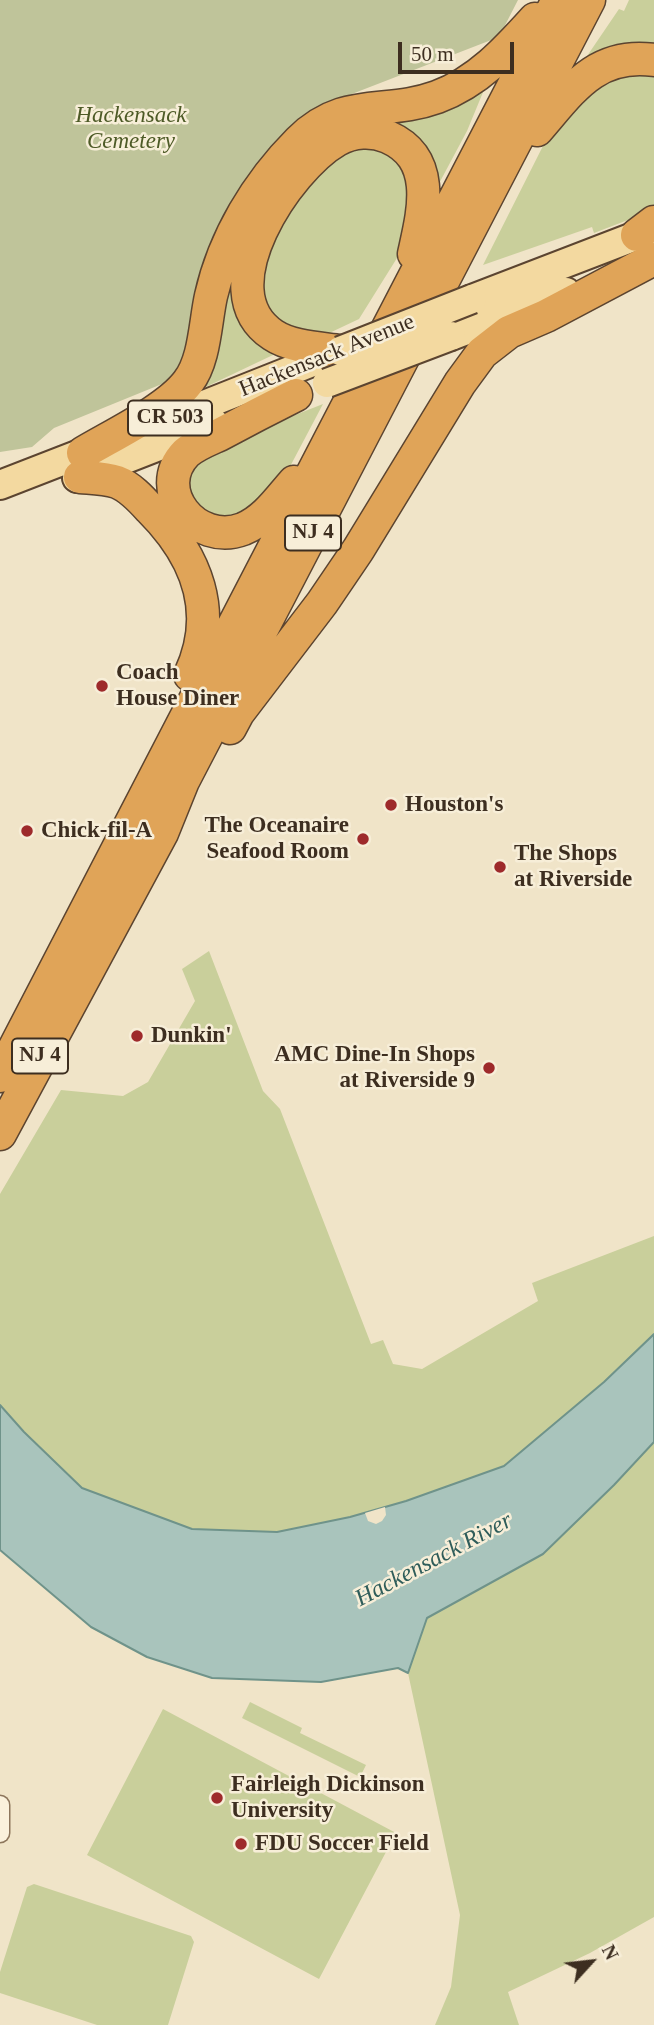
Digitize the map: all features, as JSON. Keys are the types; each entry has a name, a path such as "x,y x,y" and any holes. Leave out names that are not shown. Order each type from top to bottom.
{"highway":[{"path":"160,767 184,687 202,644 204,617 199,587 176,540 141,499 118,482 82,465 174,397 187,384 197,366 212,293 231,238 265,181 299,140 316,126 339,114 364,108 416,103 450,91 503,55 553,0"},
{"name":"NJ 4","path":"0,1076 558,0"},
{"name":"NJ 4","path":"0,1134 162,833 183,781 589,0"},
{"path":"501,170 568,92 583,80 613,63 628,59 654,60"},
{"path":"340,351 303,346 271,334 257,318 250,301 248,284 251,254 267,219 303,170 317,155 342,137 360,132 383,135 404,145 419,167 424,195 407,290"},
{"path":"162,833 179,823 238,713 329,592 460,383 482,353 494,341 509,332 546,316 651,240"},
{"path":"296,395 187,452 177,470 175,487 178,503 186,516 199,527 208,530 242,530 271,509 328,440"}],"main road":[{"name":"Hackensack Avenue","path":"0,485 82,465 296,395 451,336 651,240"},
{"name":"Hackensack Avenue","path":"0,494 16,496 340,351 472,299 651,240"}],"street":[{"path":"0,1805 0,1833"}],"green space":[{"name":"Hackensack Cemetery","path":"0,0 518,0 499,37 326,104 263,159 184,375 54,428 32,447 0,452"},
{"path":"629,0 654,0 654,51 583,62 619,9 624,11"},
{"path":"654,71 654,210 594,233 592,227 483,265 548,136 588,85 615,72"},
{"path":"486,85 467,131 435,191 373,118"},
{"path":"374,144 411,170 407,242 359,319 323,336 282,329 261,297 260,278 287,208 342,150"},
{"path":"230,267 273,355 193,393"},
{"path":"323,404 275,495 230,519 208,516 192,499 188,480 198,458 209,449"},
{"path":"209,951 263,1091 280,1109 371,1344 383,1340 393,1364 422,1369 538,1301 532,1283 654,1236 654,1334 604,1382 504,1466 406,1501 350,1517 277,1532 192,1529 82,1488 0,1405 0,1194 61,1090 123,1096 148,1082 195,1001 182,969"},
{"path":"654,1442 654,1917 590,1953 508,1992 519,2025 435,2025 451,1987 460,1915 408,1673 427,1618 543,1554"},
{"path":"250,1702 302,1728 300,1733 366,1765 360,1777 242,1718"},
{"name":"FDU Soccer Field","path":"163,1709 396,1833 319,1979 87,1855"},
{"path":"34,1884 191,1936 194,1942 168,2025 97,2025 0,1993 0,1972 27,1887"}],"water":[{"name":"Hackensack River","path":"654,1334 654,1442 543,1554 427,1618 408,1673 398,1668 321,1682 212,1678 147,1657 91,1627 0,1550 0,1405 82,1488 192,1529 277,1532 350,1517 406,1501 504,1466 604,1382"}],"pier":[{"path":"385,1507 386,1515 382,1521 376,1524 368,1521 365,1513"}],"place":[{"name":"Coach House Diner","path":"102,686"},
{"name":"Houston's","path":"391,805"},
{"name":"Chick-fil-A","path":"27,831"},
{"name":"The Oceanaire Seafood Room","path":"363,839"},
{"name":"The Shops at Riverside","path":"500,867"},
{"name":"Dunkin'","path":"137,1036"},
{"name":"AMC Dine-In Shops at Riverside 9","path":"489,1068"},
{"name":"Fairleigh Dickinson University","path":"217,1798"},
{"name":"FDU Soccer Field","path":"241,1844"}]}
